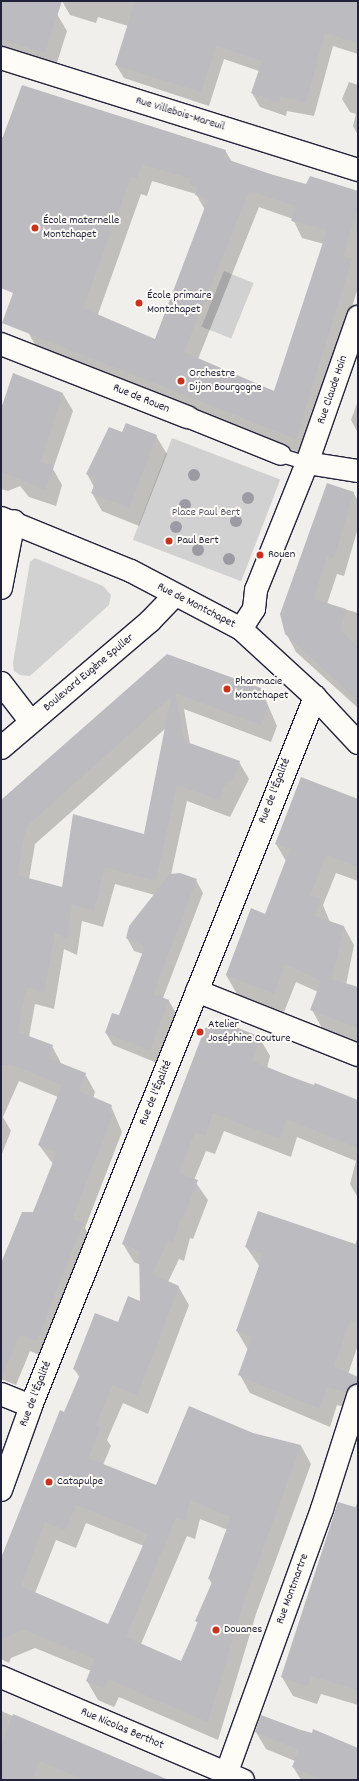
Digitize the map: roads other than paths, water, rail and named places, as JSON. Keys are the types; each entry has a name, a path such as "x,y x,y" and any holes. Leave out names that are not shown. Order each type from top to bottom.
{"street":[{"name":"Rue Villebois-Mareuil","path":"1,58 358,170"},
{"name":"Rue Claude Hoin","path":"307,463 358,317"},
{"name":"Rue de Rouen","path":"1,344 281,455"},
{"path":"241,629 254,608 256,590 307,463 358,471"},
{"path":"1,588 7,520"},
{"name":"Rue de Montchapet","path":"7,520 131,571 175,596 241,629 314,697 358,743"},
{"name":"Boulevard Eugène Spuller","path":"1,748 150,622 175,596"},
{"path":"1,684 31,722"},
{"name":"Rue de l'Égalité","path":"1,1490 31,1406 314,697"},
{"path":"197,991 358,1055"},
{"path":"1,1394 31,1406"},
{"name":"Rue Montmartre","path":"231,1778 322,1509 357,1398"},
{"name":"Rue Nicolas Berthot","path":"1,1678 231,1778"}],"lane":[{"path":"281,455 307,463"}],"place":[{"name":"École maternelle Montchapet","path":"35,228"},
{"name":"École primaire Montchapet","path":"139,303"},
{"name":"Orchestre Dijon Bourgogne","path":"181,381"},
{"name":"Paul Bert","path":"169,541"},
{"name":"Rouen","path":"260,555"},
{"name":"Pharmacie Montchapet","path":"227,689"},
{"name":"Atelier Joséphine Couture","path":"200,1032"},
{"name":"Catapulpe","path":"49,1482"},
{"name":"Douanes","path":"216,1630"}],"park label":[{"name":"Place Paul Bert","path":"206,513"}]}
